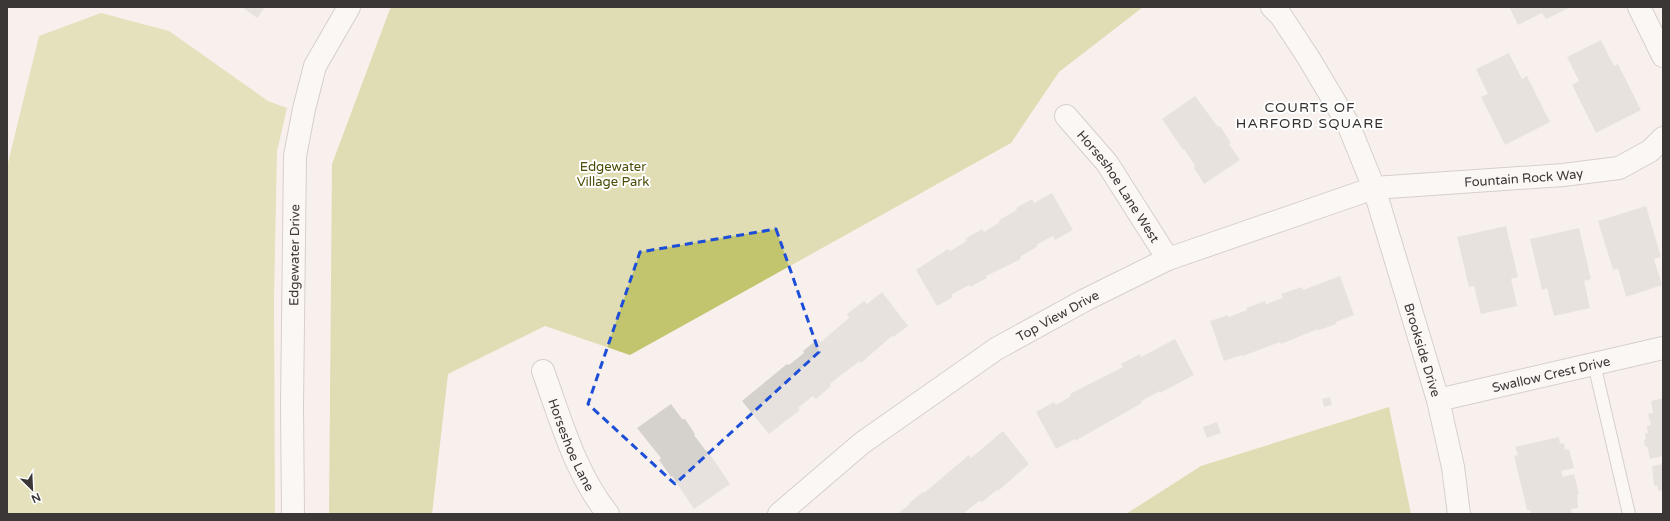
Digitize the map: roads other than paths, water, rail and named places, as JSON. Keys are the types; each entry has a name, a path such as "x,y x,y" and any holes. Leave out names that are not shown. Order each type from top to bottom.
{"street":[{"name":"Edgewater Drive","path":"294,514 292,406 295,156 304,109 315,66 349,7"},
{"path":"1272,7 1281,16 1348,124 1374,188"},
{"path":"1639,7 1663,56"},
{"name":"Horseshoe Lane West","path":"1066,116 1108,162 1168,259"},
{"name":"Fountain Rock Way","path":"1374,188 1563,175 1619,168 1650,150 1663,138"},
{"name":"Top View Drive","path":"779,514 862,443 996,349 1085,300 1168,259 1374,188"},
{"name":"Brookside Drive","path":"1374,188 1438,400 1453,467 1459,514"},
{"name":"Swallow Crest Drive","path":"1438,400 1663,348"},
{"name":"Horseshoe Lane","path":"543,371 581,472 608,514"}],"lane":[{"path":"1594,364 1629,514"}],"district":[{"name":"COURTS OF HARFORD SQUARE","path":"1310,116"}],"park label":[{"name":"Edgewater Village Park","path":"613,174"}]}
